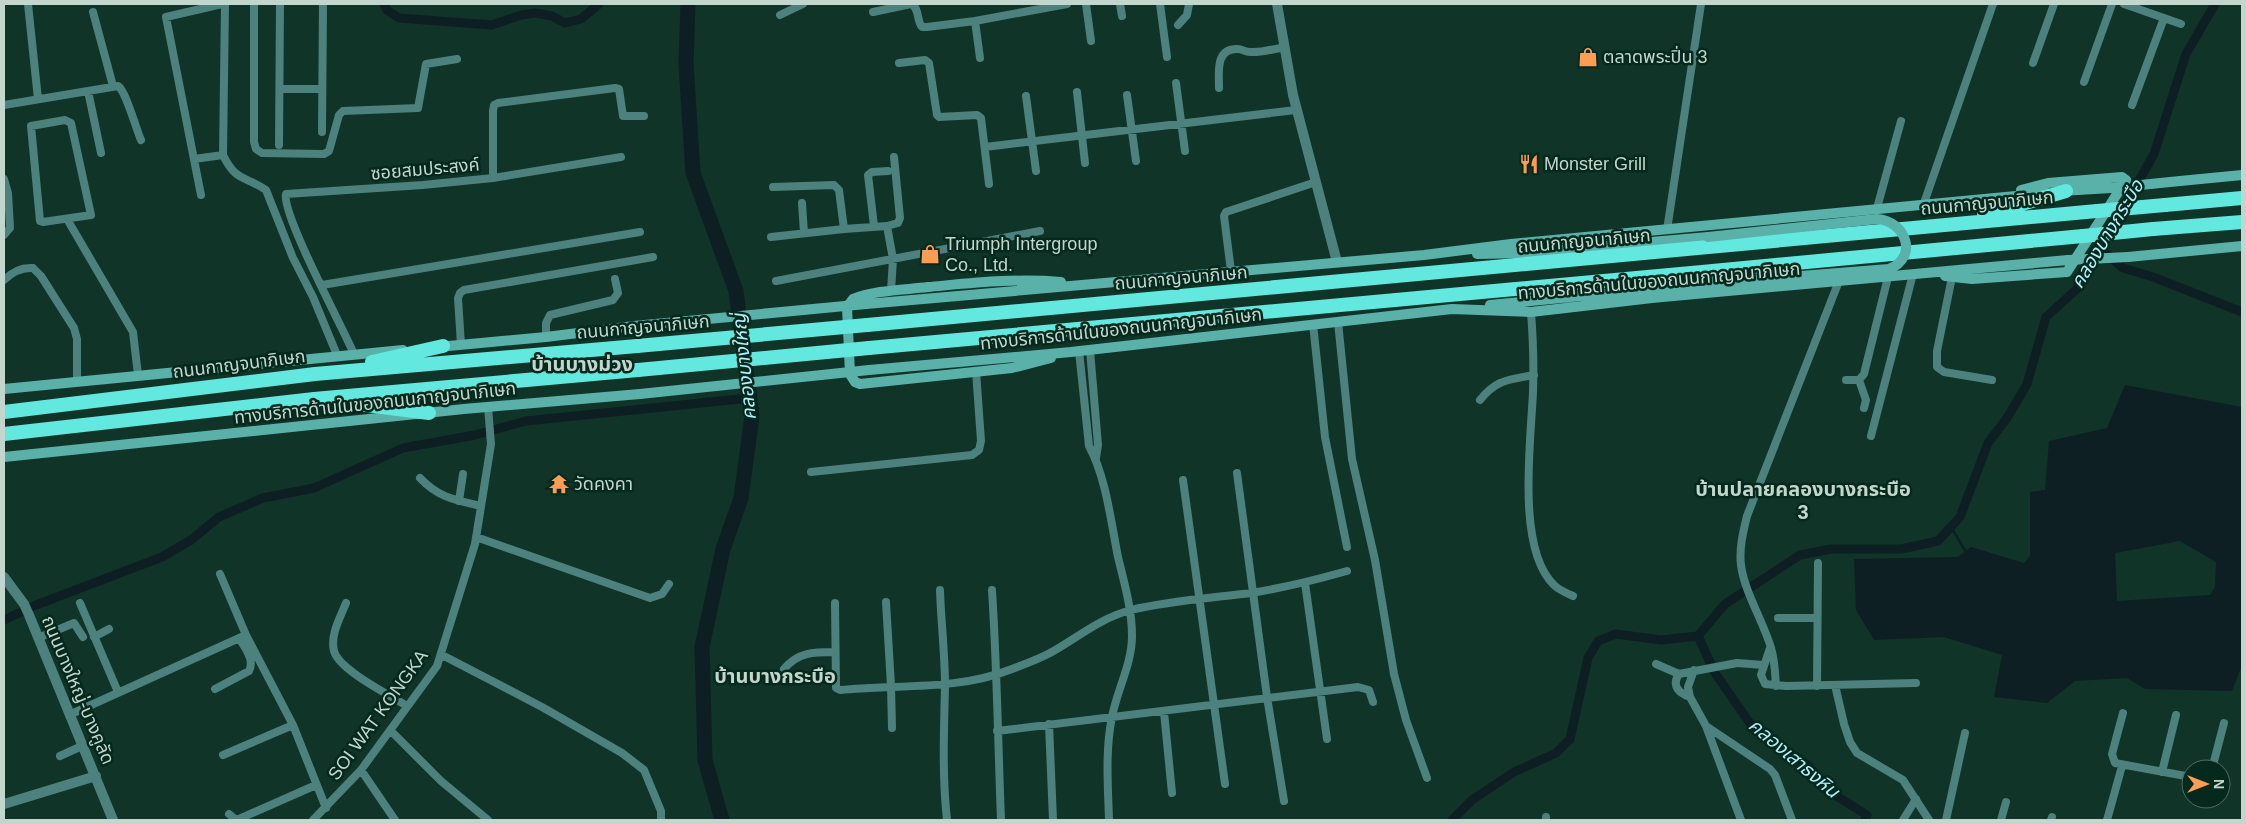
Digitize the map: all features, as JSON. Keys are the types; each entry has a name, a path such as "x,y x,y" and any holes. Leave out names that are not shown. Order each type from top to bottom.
{"highway":[{"path":"1952,225 2066,191"},
{"name":"ถนนกาญจนาภิเษก","path":"4,412 315,374 2242,198"},
{"path":"4,434 314,399 2242,222"},
{"path":"315,374 443,346"},
{"path":"314,399 429,413"}],"main road":[{"path":"1424,256 1511,244 1924,203 2242,175"},
{"path":"1929,273 1972,279 2067,272 2126,180 2122,177 2058,182 2029,187 2001,196"},
{"path":"4,389 337,355 546,337 634,326 1085,284 1337,262 1424,256 1526,253 1877,220 1892,222 1900,228 1906,245 1904,257 1889,269 1711,283 1452,309"},
{"name":"ทางบริการด้านในของถนนกาญจนาภิเษก","path":"4,457 488,407 1080,351 1452,309 1531,312 1642,299 2242,246"},
{"path":"1080,351 1022,366 860,384 855,382 850,374 847,307 849,302 857,297 891,291 1006,280 1034,279 1085,284"}],"street":[{"path":"28,4 38,99"},
{"path":"201,195 166,17 224,4 223,155 230,168 238,177 266,190 292,258 313,297 337,355"},
{"path":"254,4 254,142 256,149 262,153 324,154 329,151 339,115 342,111 418,108 426,64 457,59"},
{"path":"279,145 280,4"},
{"path":"322,132 323,4"},
{"path":"780,15 803,4"},
{"path":"873,12 911,4 916,9 922,27 975,21 1067,4"},
{"path":"1086,4 1091,41"},
{"path":"1120,4 1122,16"},
{"path":"1160,4 1167,57"},
{"path":"1178,25 1187,15 1189,4"},
{"path":"1277,4 1296,110 1337,262"},
{"path":"1667,230 1701,4"},
{"path":"1924,203 1993,4"},
{"path":"2033,63 2054,4"},
{"path":"2084,82 2112,4"},
{"path":"2124,4 2180,24"},
{"path":"2147,12 2150,4"},
{"path":"93,12 114,86"},
{"path":"2132,105 2164,18"},
{"path":"975,21 980,58"},
{"path":"1219,88 1218,64 1221,56 1228,51 1240,49 1250,52 1285,47"},
{"path":"899,63 928,61 937,115 943,118 977,116 981,118 989,184"},
{"path":"1176,83 1185,151"},
{"path":"4,105 118,86 123,89 133,122 141,140"},
{"name":"ซอยสมประสงค์","path":"354,354 287,208 286,194 423,185 493,178 493,110 494,105 498,103 616,88 621,93 623,116 644,116"},
{"path":"280,89 322,89"},
{"path":"88,91 101,153"},
{"path":"1077,92 1085,163"},
{"path":"1127,95 1136,161"},
{"path":"1026,96 1036,171"},
{"path":"985,147 1296,110"},
{"path":"65,120 70,123 91,215 67,219 40,221 30,128 32,125 65,120"},
{"path":"1877,208 1901,121"},
{"path":"194,159 223,155"},
{"path":"772,237 887,226 898,223 900,218 894,156"},
{"path":"493,178 622,157"},
{"path":"874,226 868,175 872,172 888,171"},
{"path":"4,179 8,193 10,228 4,235"},
{"path":"1230,271 1224,216 1226,212 1316,182"},
{"path":"773,187 834,185 838,187 844,229"},
{"path":"802,203 804,233"},
{"path":"67,219 133,332 138,375"},
{"path":"887,226 892,260 891,291"},
{"path":"776,281 1040,231"},
{"path":"322,285 640,232"},
{"path":"461,345 458,298 464,290 653,257"},
{"path":"4,280 25,268 33,268 41,276 74,328 77,339 77,382"},
{"path":"1871,436 1913,274"},
{"path":"1864,408 1866,400 1859,380 1866,367 1888,277"},
{"path":"1952,277 1937,351 1937,367 1944,372 1992,380"},
{"path":"546,337 546,323 550,315 613,300 618,293 615,280"},
{"path":"1776,686 1775,661 1771,646 1760,623 1741,567 1742,539 1747,516 1838,282"},
{"path":"1531,312 1534,375 1528,481 1533,538 1539,560 1548,578 1554,586 1574,596"},
{"path":"1338,322 1352,460 1375,560 1394,674 1406,720 1427,778"},
{"path":"1313,324 1326,444 1346,547"},
{"path":"1080,351 1098,446 1096,458 1130,610 1132,636 1128,662 1112,716 1108,740 1109,820"},
{"path":"811,472 972,455 979,450 981,441 976,371"},
{"path":"1480,400 1489,388 1498,383 1534,375"},
{"path":"1846,380 1859,380"},
{"name":"SOI WAT KONGKA","path":"314,820 361,770 437,666 442,655 476,537 486,484 491,444 488,407"},
{"path":"1237,473 1267,698 1284,801"},
{"path":"459,501 463,474"},
{"path":"420,478 431,490 441,496 481,506"},
{"path":"1184,480 1216,705 1225,784"},
{"path":"476,537 650,598 662,594 669,584"},
{"path":"1817,686 1818,563"},
{"path":"835,603 834,652 836,688 840,690 892,686 945,685 968,682 998,674 1050,653 1089,627 1130,610 1305,583 1347,571"},
{"path":"216,689 249,671 251,667 251,660 220,574"},
{"name":"ถนนบางใหญ่-บางคูลัด","path":"4,577 24,604 114,820"},
{"path":"1305,583 1327,738"},
{"path":"940,590 945,685 943,733 947,820"},
{"path":"992,590 998,674 997,731 1001,820"},
{"path":"886,602 892,686 892,728"},
{"path":"80,603 118,692"},
{"path":"346,603 333,637 334,651 340,663 407,706"},
{"path":"1778,618 1817,618"},
{"path":"38,638 74,623 83,637"},
{"path":"94,636 109,629"},
{"path":"69,715 242,637"},
{"path":"242,637 292,725 326,808"},
{"path":"1771,646 1768,658 1763,665 1762,680 1765,684 1776,686 1817,686 1916,683"},
{"path":"784,669 792,659 816,652 834,652"},
{"path":"442,655 542,707 622,753 644,770 661,811 660,820"},
{"path":"1656,664 1679,674 1737,663 1763,665"},
{"path":"1694,670 1688,687 1690,698 1706,726 1741,820"},
{"path":"1679,674 1675,684 1677,690 1680,694 1690,698"},
{"path":"1835,685 1844,724 1850,742 1857,753 1903,780 1929,820"},
{"path":"997,731 1112,716 1164,712 1319,691 1364,688 1369,690 1373,702"},
{"path":"1164,712 1172,793"},
{"path":"2122,713 2112,758 2115,763 2122,766 2181,775"},
{"path":"2162,772 2176,715"},
{"path":"2215,759 2224,723"},
{"path":"1049,724 1054,820"},
{"path":"222,755 292,725"},
{"path":"1706,726 1770,769 1775,775 1792,820"},
{"path":"390,730 440,781 488,820"},
{"path":"1946,820 1965,733"},
{"path":"60,756 82,746"},
{"path":"2107,820 2122,766"},
{"path":"361,770 395,820"},
{"path":"4,804 96,776"},
{"path":"229,814 235,819 239,819 316,785"},
{"path":"1903,820 1916,799"},
{"path":"2002,820 2006,802"}],"shaded area":[{"path":"2125,385 2242,407 2242,665 2232,691 2145,689 2127,678 2075,681 2047,703 1994,697 2002,655 1944,637 1874,640 1856,610 1854,559 1958,557 1971,547 2024,563 2030,556 2030,492 2045,490 2049,441 2107,428","holes":["2180,541 2216,562 2215,587 2210,595 2117,601 2115,553"]}],"waterway":[{"path":"384,4 387,10 399,18 492,25 521,15 535,13 552,16 565,23 581,19 599,4"},
{"name":"คลองบางใหญ่","path":"688,4 686,64 693,173 736,291 752,416 741,498 723,549 702,647 705,760 722,820"},
{"name":"คลองบางกระบือ","path":"1452,820 1472,800 1514,772 1556,753 1570,739 1588,658 1598,641 1616,634 1661,640 1698,636 1725,604 1800,555 1831,549 1901,549 1938,541 1960,517 1988,443 2007,418 2027,384 2046,317 2078,288 2154,154 2186,54 2215,4"},
{"path":"2108,255 2123,268 2153,277 2242,312"},
{"path":"4,620 36,605 162,557 191,540 219,517 263,498 314,488 403,448 475,435 526,421 750,398"},
{"path":"1951,527 1966,552"},
{"name":"คลองเสาธงหิน","path":"1698,636 1715,673 1754,729 1809,766 1830,792 1867,815 1865,820"}],"place":[{"name":"ตลาดพระปิ่น 3","path":"1588,57"},
{"name":"Monster Grill","path":"1529,164"},
{"name":"Triumph Intergroup Co., Ltd.","path":"930,254"},
{"name":"วัดคงคา","path":"559,484"}],"district":[{"name":"บ้านบางม่วง","path":"582,364"},
{"name":"บ้านปลายคลองบางกระบือ 3","path":"1803,500"},
{"name":"บ้านบางกระบือ","path":"775,676"}]}
